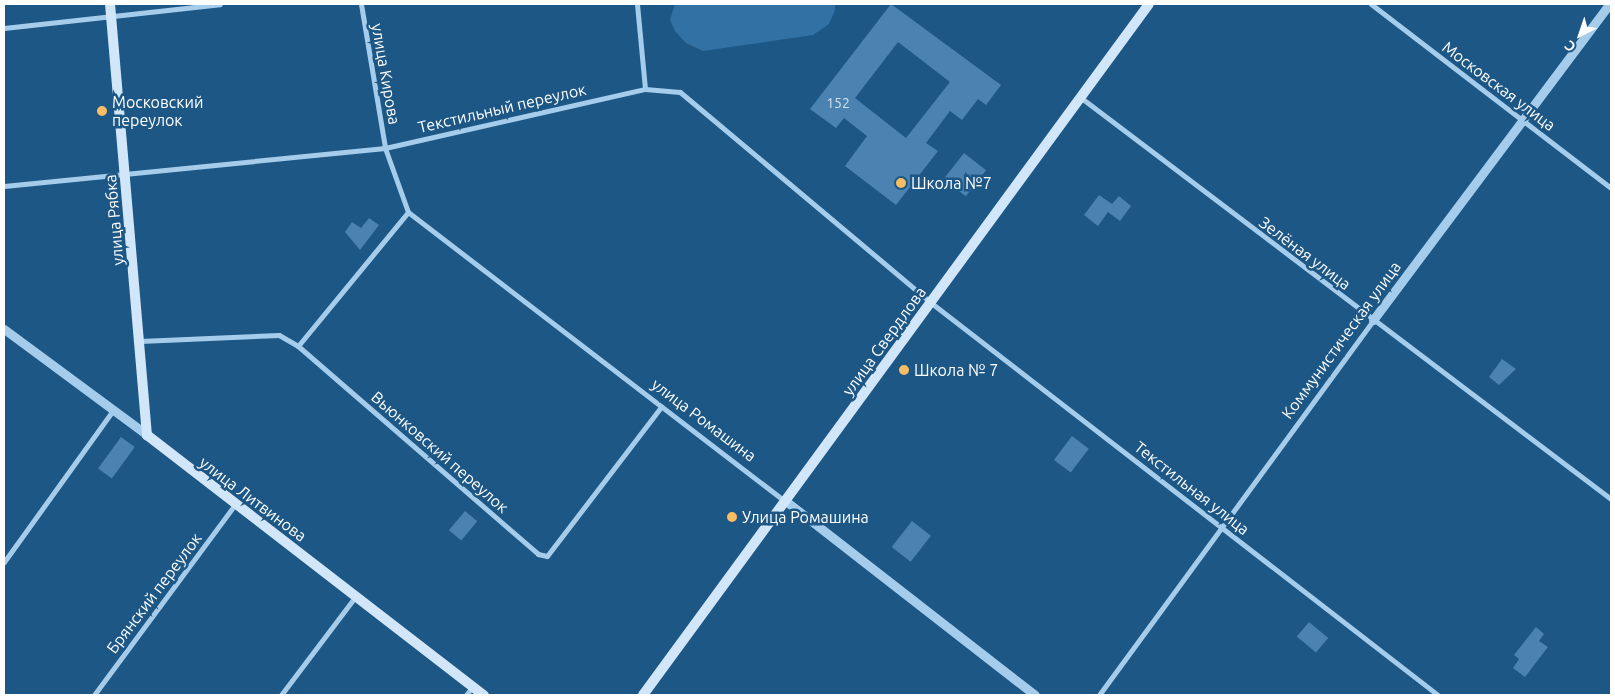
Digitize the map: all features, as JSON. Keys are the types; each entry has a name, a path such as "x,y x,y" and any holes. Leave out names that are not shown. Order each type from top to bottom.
{"main road":[{"name":"улица Рябка","path":"110,4 147,435"},
{"name":"улица Свердлова","path":"643,695 787,502 930,302 1149,4"},
{"name":"улица Литвинова","path":"147,435 234,506 357,595 484,695"}],"street":[{"path":"4,28 220,4"},
{"name":"улица Кирова","path":"361,4 386,148"},
{"path":"637,4 645,89"},
{"name":"Московская улица","path":"1371,4 1611,188"},
{"name":"Коммунистическая улица","path":"1099,695 1224,529 1373,320 1609,4"},
{"name":"Текстильный переулок","path":"4,186 386,148 645,89 680,92 930,302"},
{"name":"Зелёная улица","path":"1080,97 1611,499"},
{"path":"298,346 408,212 386,148"},
{"name":"улица Ромашина","path":"408,212 787,502 1035,695"},
{"name":"Текстильная улица","path":"930,302 1438,695"},
{"name":"улица Литвинова","path":"4,328 147,435"},
{"name":"Вьюнковский переулок","path":"140,341 260,333 280,335 298,346 538,554 547,556 661,406"},
{"path":"4,562 114,409"},
{"name":"Брянский переулок","path":"94,695 234,506"},
{"path":"281,695 357,595"},
{"path":"466,695 473,686"}],"shaded area":[{"path":"675,4 835,4 835,10 829,24 813,35 703,51 686,43 675,31 670,20"}],"building":[{"path":"891,4 1001,85 986,105 978,99 962,120 950,111 926,143 938,151 896,205 845,166 867,136 844,118 836,128 810,109","holes":["898,42 950,82 906,138 855,98"]},
{"path":"964,153 986,170 966,196 944,179"},
{"path":"1099,195 1112,204 1119,196 1131,206 1120,221 1108,212 1098,226 1084,215"},
{"path":"369,218 379,225 360,250 345,232 352,222 361,228"},
{"path":"1502,359 1516,369 1499,385 1489,377"},
{"path":"1072,436 1089,449 1071,473 1054,460"},
{"path":"121,437 135,447 112,479 98,469"},
{"path":"465,511 477,521 461,540 449,530"},
{"path":"912,521 931,536 911,562 892,547"},
{"path":"1309,622 1328,638 1316,653 1297,637"},
{"path":"1536,627 1544,634 1539,641 1548,647 1525,677 1513,668 1519,659 1514,655"}],"place":[{"name":"Московский переулок","path":"102,111"},
{"name":"Школа №7","path":"901,183"},
{"name":"Школа № 7","path":"904,370"},
{"name":"Улица Ромашина","path":"732,517"}]}
